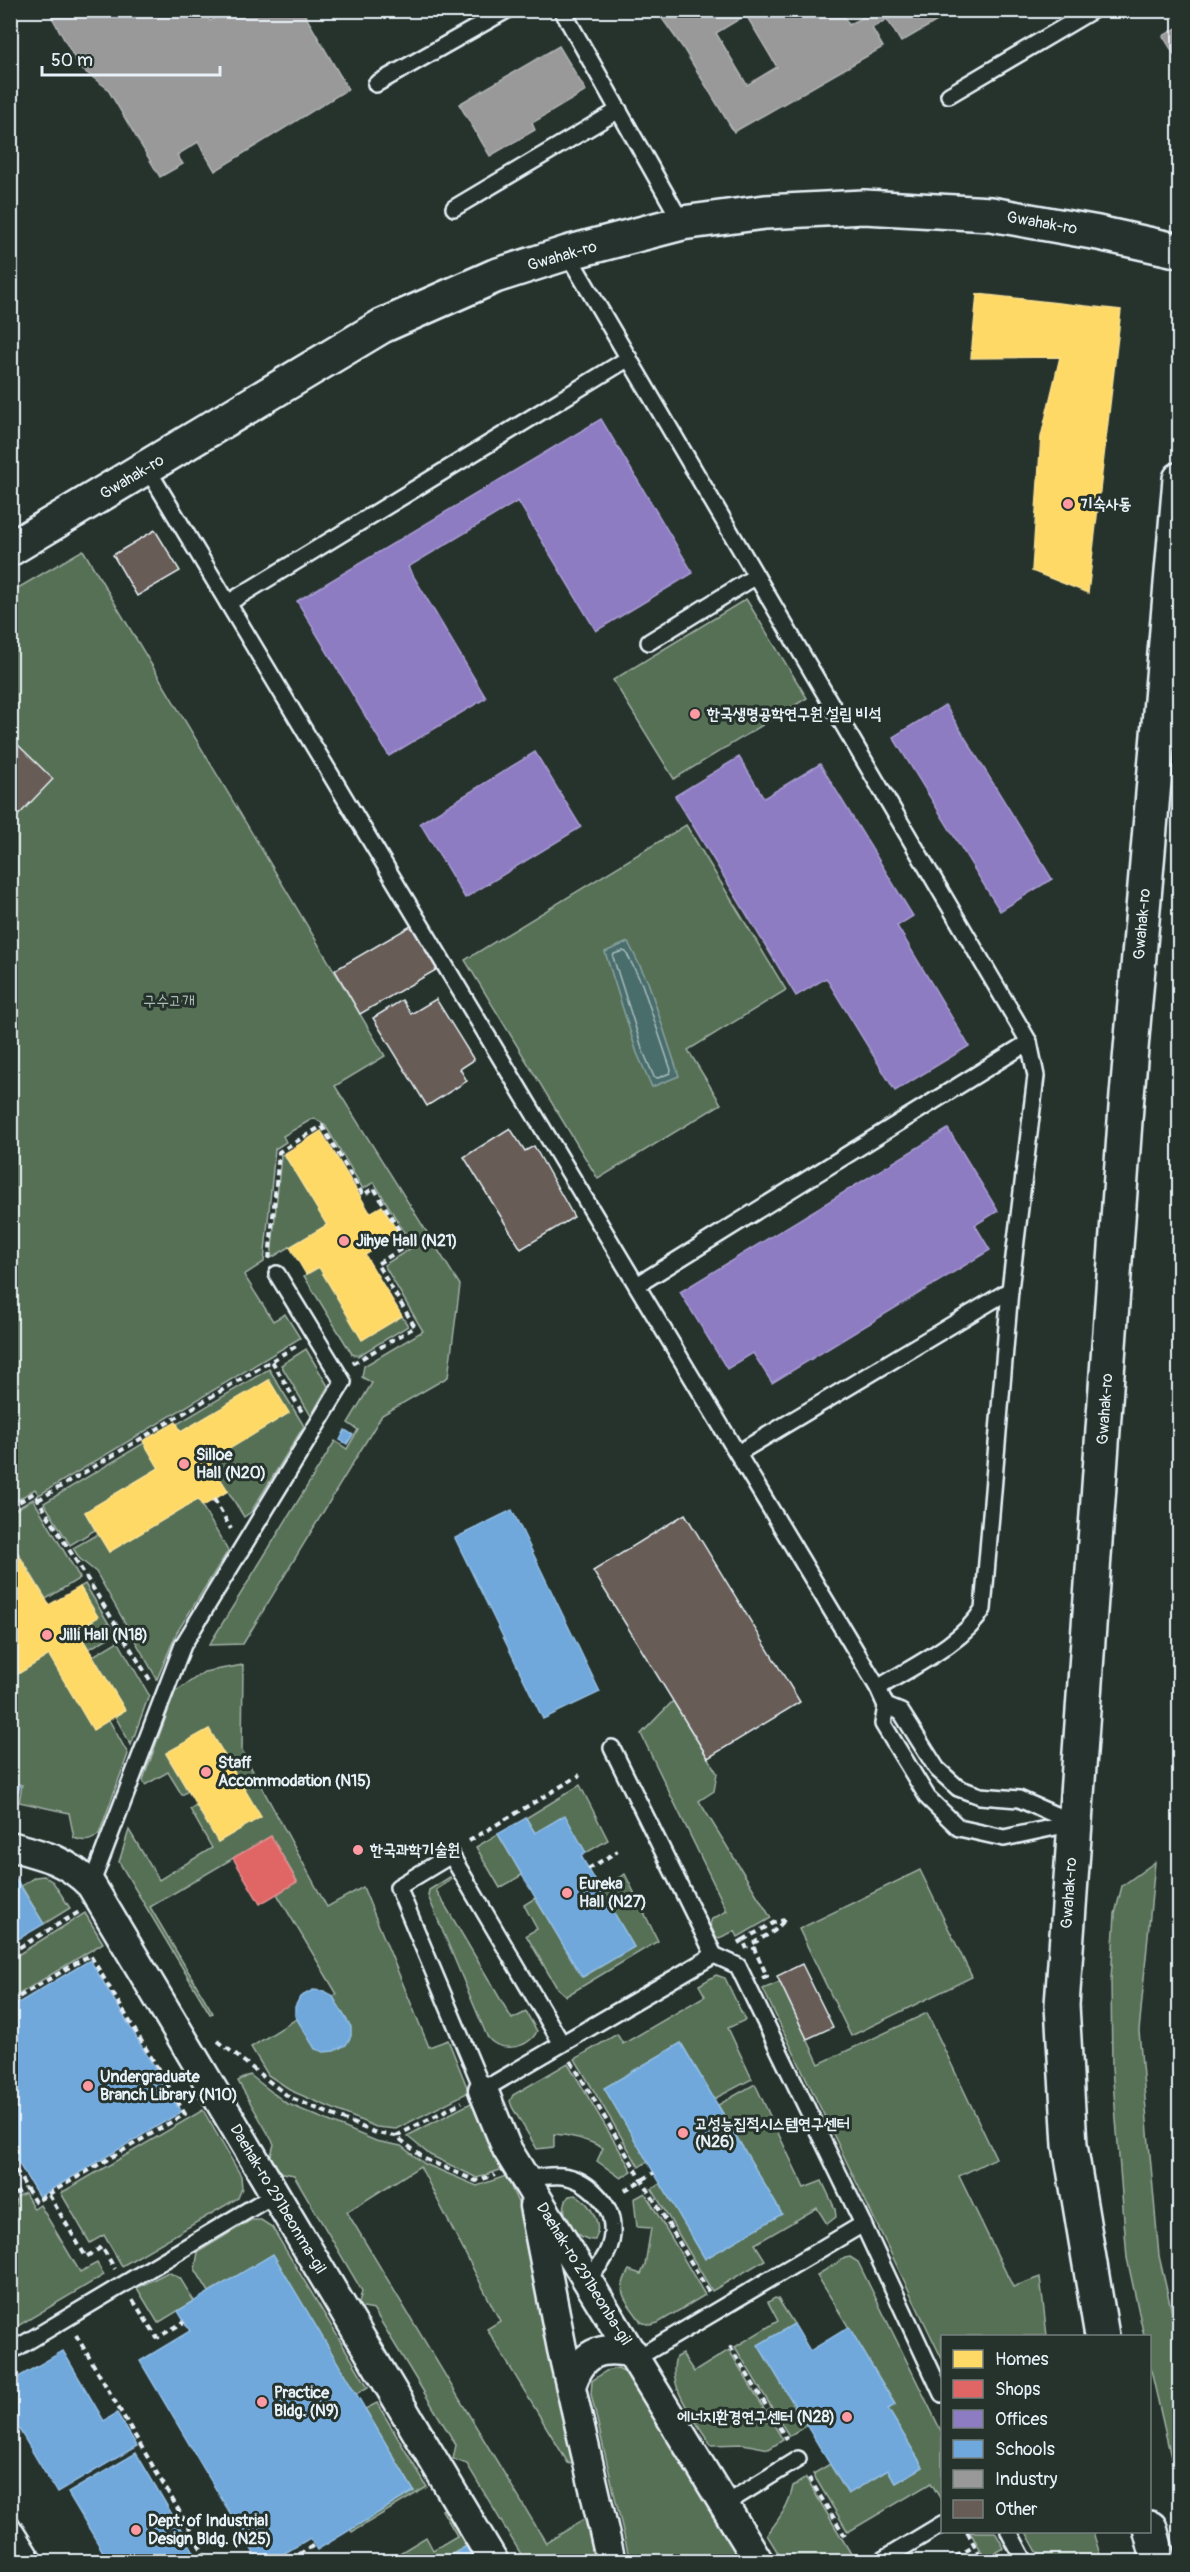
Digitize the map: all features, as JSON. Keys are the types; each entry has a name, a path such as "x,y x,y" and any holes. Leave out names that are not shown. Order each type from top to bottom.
{"main road":[{"name":"Gwahak-ro","path":"10,549 382,326 495,276 567,253 682,223 765,212 864,207 991,214 1098,233 1179,251"},
{"name":"Gwahak-ro","path":"1102,2335 1070,2145 1062,2005 1126,1107 1179,479"},
{"path":"1150,2533 1159,2562"}],"street":[{"name":"Daehak-ro 291beonma-gil","path":"10,1846 57,1859 76,1870 96,1892 494,2562"},
{"path":"477,2094 507,2149 520,2180"},
{"name":"Daehak-ro 291beonba-gil","path":"520,2180 635,2355 759,2562"},
{"name":"Daehak-ro 291beonba-gil","path":"520,2180 548,2283 611,2562"},
{"path":"571,2386 582,2362 595,2353 608,2349 635,2355"}],"lane":[{"path":"376,84 507,10"},
{"path":"562,10 682,223"},
{"path":"949,95 1093,10"},
{"path":"454,208 619,110"},
{"path":"567,253 1029,1042 1036,1076 1010,1290 983,1609 975,1623 961,1635 878,1688"},
{"path":"228,603 629,358"},
{"path":"147,468 878,1688 886,1706 883,1724 928,1798 959,1828 1004,1838 1074,1823"},
{"path":"649,642 756,576"},
{"path":"637,1285 1029,1042"},
{"path":"96,1892 161,1699 183,1645 343,1382 277,1274"},
{"path":"738,1453 1010,1290"},
{"path":"886,1706 901,1712 937,1769 957,1788 980,1796 1019,1799 1074,1823"},
{"path":"612,1748 714,1955 738,1966 863,2224 941,2392"},
{"path":"566,2051 451,1855 398,1887 477,2094 566,2051 714,1955"},
{"path":"520,2180 563,2176 587,2186 604,2203 613,2225 608,2251 597,2270 586,2278"},
{"path":"10,2352 274,2194"},
{"path":"635,2355 863,2224"},
{"path":"724,2504 798,2459"},
{"path":"10,2522 35,2562"},
{"path":"879,2562 941,2525"},
{"path":"1010,2533 1025,2562"}],"path":[{"path":"277,1274 268,1261 279,1152 322,1126 363,1195 374,1188 408,1245 377,1264 415,1327 338,1373"},
{"path":"38,1500 315,1335"},
{"path":"272,1361 314,1431"},
{"path":"10,1507 34,1493 161,1699"},
{"path":"214,1499 242,1548"},
{"path":"469,1841 580,1775"},
{"path":"588,1869 618,1851"},
{"path":"10,1953 96,1892"},
{"path":"743,1940 775,1922 785,1920 774,1931 752,1944"},
{"path":"10,2002 90,1955 185,2114 35,2202 10,2161"},
{"path":"126,2018 134,2013"},
{"path":"218,2041 289,2097 376,2133 396,2136 425,2159 476,2181 520,2180"},
{"path":"566,2051 711,2296"},
{"path":"396,2136 477,2094"},
{"path":"625,2190 654,2172"},
{"path":"10,2215 15,2194 27,2188"},
{"path":"49,2195 86,2257 102,2247 112,2265"},
{"path":"134,2300 157,2338 184,2322"},
{"path":"76,2334 210,2562"},
{"path":"730,2346 787,2440"},
{"path":"809,2478 845,2536"},
{"path":"968,2533 984,2562"},
{"path":"298,2562 295,2557 314,2545"},
{"path":"947,2562 975,2546"}],"green space":[{"name":"구수고개","path":"83,550 385,1056 335,1086 460,1285 448,1377 382,1415 243,1644 209,1645 335,1441 347,1449 358,1430 348,1423 372,1383 362,1377 364,1366 423,1331 384,1265 413,1247 374,1182 363,1189 325,1125 314,1118 283,1136 286,1142 275,1149 264,1262 244,1275 273,1321 285,1314 300,1338 39,1495 35,1489 11,1504 11,592"},
{"path":"746,599 807,698 674,779 613,680"},
{"path":"686,825 786,990 688,1050 721,1104 598,1179 465,960"},
{"path":"284,1154 327,1225 271,1258 281,1155"},
{"path":"319,1267 362,1339 402,1316 408,1326 358,1356 352,1354 304,1276"},
{"path":"306,1349 328,1386 311,1416 281,1365"},
{"path":"269,1369 304,1426 251,1512 244,1517 209,1461 288,1413 269,1380 181,1432 177,1424"},
{"path":"144,1443 159,1468 85,1512 95,1530 70,1545 44,1503"},
{"path":"33,1499 80,1578 46,1599 11,1541 11,1512"},
{"path":"198,1499 228,1551 177,1632 157,1679 96,1572 80,1559 73,1548 98,1534 109,1552"},
{"path":"85,1584 115,1634 89,1649 77,1630 98,1617 80,1587"},
{"path":"118,1641 149,1695 131,1745 115,1716 125,1710 93,1656"},
{"path":"49,1655 93,1729 109,1720 128,1754 99,1834 87,1841 74,1838 69,1813 19,1802 22,1785 11,1782 11,1678"},
{"path":"243,1665 242,1751 327,1907 363,1887 429,2047 448,2040 469,2092 396,2129 376,2127 294,2092 268,2075 251,2047 337,1994 277,1894 297,1881 271,1836 150,1907 213,2013 210,2014 119,1862 129,1830 159,1880 212,1848 190,1809 196,1805 218,1842 260,1817 209,1729 166,1754 188,1791 182,1795 168,1772 145,1785 143,1780 175,1692 204,1672"},
{"path":"673,1701 717,1773 714,1791 699,1801 771,1918 738,1937 735,1931 719,1938 716,1937 710,1924 712,1919 727,1911 641,1734"},
{"path":"580,1785 608,1840 586,1853 565,1816 535,1833 526,1818"},
{"path":"498,1834 522,1875 500,1888 476,1847"},
{"path":"1155,1862 1139,2031 1159,2256 1179,2343 1179,2492 1151,2370 1151,2335 1144,2335 1127,2258 1112,2068 1111,1980 1115,1914 1122,1886"},
{"path":"920,1870 972,1977 851,2036 799,1929"},
{"path":"625,1874 658,1941 566,1996 557,1988 526,1935 537,1929 524,1905 535,1898 583,1977 634,1947 599,1889"},
{"path":"44,1876 53,1882 70,1908 44,1924 21,1886 35,1877"},
{"path":"450,1877 451,1880 436,1890 512,2019 526,2012 537,2031 533,2037 520,2046 497,2045 486,2034 428,1896 429,1890"},
{"path":"85,1913 103,1943 11,1999 11,1959"},
{"path":"716,1975 725,1978 745,2020 728,2028 752,2079 714,2099 681,2043 605,2088 648,2161 639,2167 575,2059 617,2034 623,2044 705,1996 699,1985"},
{"path":"780,1982 819,2064 927,2013 996,2158 959,2176 1013,2287 1040,2277 1047,2335 941,2335 941,2357 763,1989"},
{"path":"568,2063 632,2171 621,2178 597,2161 603,2148 586,2140 554,2134 554,2147 537,2149 512,2107 510,2101 513,2095"},
{"path":"250,2075 286,2103 376,2141 401,2146 425,2164 477,2186 506,2176 520,2207 576,2465 568,2463 487,2329 500,2321 420,2166 347,2212 546,2543 591,2515 600,2561 525,2561 467,2464 453,2459 456,2445 374,2310 358,2307 362,2291 294,2175 278,2172 270,2159 274,2144 238,2081"},
{"path":"755,2084 804,2188 822,2181 835,2209 836,2217 827,2224 817,2208 755,2244 765,2260 712,2291 652,2189 661,2183 781,2213 718,2105"},
{"path":"473,2102 503,2169 477,2178 430,2155 407,2136"},
{"path":"203,2110 241,2176 242,2188 238,2198 122,2266 104,2235 90,2243 61,2193"},
{"path":"25,2193 34,2209 40,2205 80,2272 97,2263 104,2275 11,2330 11,2218 13,2218 17,2197"},
{"path":"645,2193 705,2295 658,2323 650,2325 641,2322 623,2292 629,2270 641,2274 645,2265 651,2228 637,2227 634,2199"},
{"path":"576,2195 594,2215 598,2227 595,2240 581,2236 566,2217 565,2203 569,2196"},
{"path":"251,2220 261,2220 272,2227 368,2387 356,2394 273,2255 209,2292 195,2269 198,2252"},
{"path":"850,2257 858,2262 941,2431 941,2499 931,2483 848,2532 813,2474 830,2464 848,2494 888,2470 896,2483 923,2467 888,2409 895,2404 817,2275"},
{"path":"168,2272 180,2278 194,2301 158,2323 137,2288"},
{"path":"775,2298 778,2299 794,2324 759,2345 807,2425 789,2436 735,2347 778,2321 768,2302"},
{"path":"729,2350 783,2440 769,2449 743,2444 711,2445 684,2403 679,2391 675,2380 676,2357 682,2354 694,2372"},
{"path":"618,2368 632,2376 744,2561 630,2561 591,2394 592,2381 606,2371"},
{"path":"377,2403 427,2487 352,2532 350,2529 414,2491 365,2409"},
{"path":"806,2478 853,2557 844,2561 783,2561 767,2535 786,2506 793,2486"},
{"path":"447,2507 470,2544 440,2561 413,2561 408,2553 395,2561 385,2562 426,2537 433,2550 457,2536 442,2510"},
{"path":"971,2533 996,2533 1004,2548 986,2559"},
{"path":"1027,2533 1093,2533 1102,2561 1042,2561"}],"water":[{"path":"628,942 648,982 679,1076 652,1087 637,1053 605,952"}],"building: Homes":[{"name":"기숙사동","path":"977,294 1121,310 1088,593 1032,571 1041,437 1060,357 971,358"},
{"name":"Jihye Hall (N21)","path":"321,1131 370,1213 382,1206 399,1234 365,1255 402,1316 362,1340 319,1267 306,1274 290,1247 327,1225 284,1154"},
{"name":"Silloe Hall (N20)","path":"269,1380 289,1413 209,1461 228,1491 203,1506 198,1499 109,1552 85,1512 159,1468 143,1441 176,1422 181,1432"},
{"name":"Jilli Hall (N18)","path":"10,1541 49,1605 80,1587 98,1617 77,1630 125,1710 93,1730 49,1655 16,1675 10,1666 10,1641 14,1638 10,1632"},
{"name":"Staff Accommodation (N15)","path":"209,1729 261,1817 218,1842 166,1753"}],"building: Shops":[{"path":"271,1836 297,1882 260,1904 233,1858"}],"building: Offices":[{"path":"601,419 693,573 596,631 518,501 408,567 486,698 389,756 297,601"},
{"path":"945,705 1052,879 1000,911 893,737"},
{"path":"535,752 581,827 465,898 420,823"},
{"path":"739,757 764,798 820,764 913,916 897,926 969,1046 895,1091 826,978 796,996 675,796"},
{"path":"948,1129 998,1211 975,1225 990,1250 772,1383 753,1353 727,1369 680,1292"}],"building: Schools":[{"path":"345,1430 353,1435 347,1444 340,1440"},
{"path":"512,1510 600,1692 543,1719 455,1538"},
{"path":"11,1784 20,1786 17,1795 10,1793"},
{"name":"Eureka Hall (N27)","path":"565,1815 586,1853 581,1856 634,1947 582,1977 498,1834 526,1818 535,1833"},
{"path":"13,1874 44,1924 10,1944 10,1875"},
{"name":"Undergraduate Branch Library (N10)","path":"90,1960 181,2112 39,2197 10,2149 10,2008"},
{"path":"313,1990 324,1991 332,1995 351,2027 351,2036 346,2045 334,2051 324,2052 315,2049 295,2016 295,2007 300,1997"},
{"name":"고성능집적시스템연구센터 (N26)","path":"681,2043 782,2214 705,2259 604,2088"},
{"name":"Practice Bldg. (N9)","path":"273,2254 414,2491 317,2550 310,2538 270,2562 259,2562 140,2361 190,2331 178,2311"},
{"name":"에너지환경연구센터 (N28)","path":"794,2324 810,2351 849,2327 895,2405 888,2409 923,2467 896,2483 888,2470 848,2494 758,2345"},
{"path":"63,2351 104,2421 117,2413 137,2446 57,2493 10,2414 10,2382"},
{"name":"Dept. of Industrial Design Bldg. (N25)","path":"136,2453 200,2562 109,2562 68,2493"},
{"path":"470,2544 479,2562 440,2562"},
{"path":"409,2553 413,2562 395,2562"}],"building: Industry":[{"path":"48,10 206,10 204,12 210,21 229,10 302,10 348,89 215,171 198,142 177,155 183,164 160,177 107,88 80,68"},
{"path":"656,10 840,10 849,25 870,13 868,10 956,10 901,42 887,19 872,28 883,47 734,132 683,48","holes":["746,15 777,67 747,85 716,33"]},
{"path":"1180,26 1180,64 1163,36"},
{"path":"559,46 586,91 532,123 535,130 490,156 459,104"}],"building: Other":[{"path":"155,530 180,571 137,596 113,555"},
{"path":"16,743 53,779 10,824 10,749"},
{"path":"416,923 441,967 360,1014 335,970"},
{"path":"436,999 474,1060 460,1069 467,1081 427,1106 373,1018 402,1000 411,1014"},
{"path":"510,1128 525,1151 534,1146 574,1217 521,1249 464,1157"},
{"path":"685,1514 800,1702 708,1758 593,1571"},
{"path":"802,1964 833,2027 807,2039 777,1976"}],"place":[{"name":"기숙사동","path":"1068,504"},
{"name":"한국생명공학연구원 설립 비석","path":"695,714"},
{"name":"Jihye Hall (N21)","path":"344,1241"},
{"name":"Silloe Hall (N20)","path":"184,1464"},
{"name":"Jilli Hall (N18)","path":"47,1635"},
{"name":"Staff Accommodation (N15)","path":"206,1772"},
{"name":"한국과학기술원","path":"358,1850"},
{"name":"Eureka Hall (N27)","path":"567,1893"},
{"name":"Undergraduate Branch Library (N10)","path":"88,2086"},
{"name":"고성능집적시스템연구센터 (N26)","path":"683,2133"},
{"name":"Practice Bldg. (N9)","path":"262,2402"},
{"name":"에너지환경연구센터 (N28)","path":"847,2417"},
{"name":"Dept. of Industrial Design Bldg. (N25)","path":"136,2530"}]}
